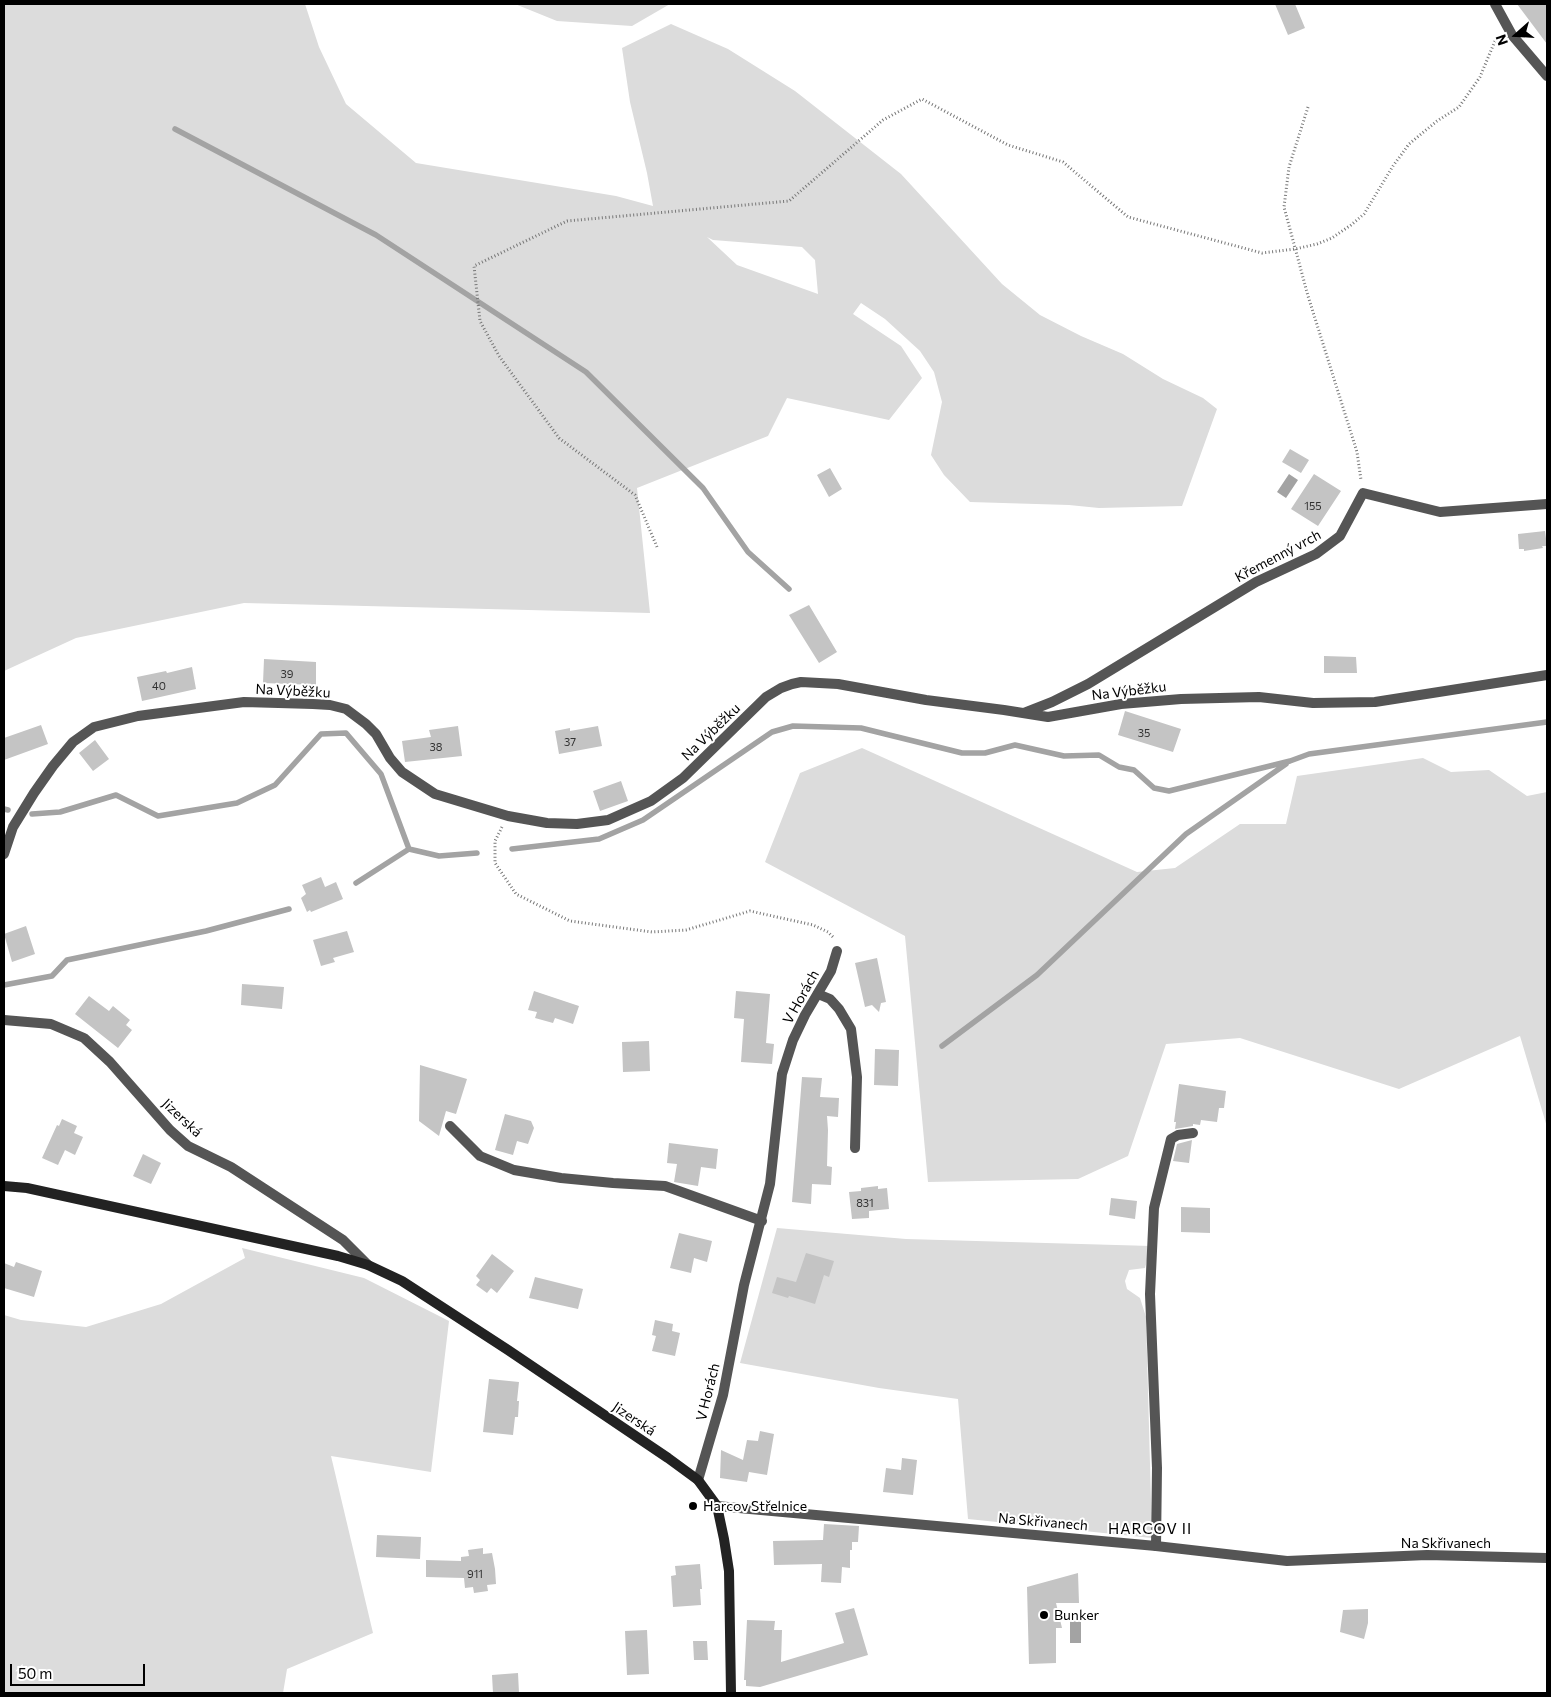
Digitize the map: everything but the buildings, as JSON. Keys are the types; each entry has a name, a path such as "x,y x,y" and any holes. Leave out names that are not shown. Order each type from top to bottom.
{"street":[{"path":"1495,4 1512,35 1547,76"},
{"path":"1363,493 1440,512 1547,504"},
{"name":"Křemenný vrch","path":"1023,713 1052,702 1088,684 1256,582 1316,554 1340,536 1363,493"},
{"name":"Na Výběžku","path":"4,854 13,827 34,792 74,742 94,727 138,716 244,702 330,705 346,710 366,724 376,734 390,758 402,772 434,794 508,816 547,823 577,824 595,823 630,811 651,801 683,778 766,697 792,684 812,682 838,684 926,700 1048,717 1121,704 1181,699 1259,697 1313,702 1376,702 1547,675"},
{"name":"V Horách","path":"698,1480 724,1395 744,1285 762,1222 770,1184 782,1074 793,1040 805,1015 831,971 837,951"},
{"path":"818,994 830,999 835,1004 851,1029 857,1077 855,1148"},
{"name":"Jizerská","path":"4,1020 51,1024 84,1038 110,1062 170,1130 188,1146 231,1166 343,1240 368,1264"},
{"path":"450,1126 480,1156 514,1170 596,1182 665,1186 762,1222"},
{"path":"1156,1546 1157,1468 1150,1294 1154,1208 1171,1139 1178,1135 1193,1133"},
{"name":"Jizerská","path":"4,1186 27,1188 368,1264 402,1281 668,1458 698,1480 717,1506 729,1571 731,1693"},
{"name":"Na Skřivanech","path":"717,1506 1156,1546 1287,1561 1427,1555 1547,1558"}],"path":[{"path":"657,547 635,495 558,438 499,356 480,321 474,266 567,221 789,202 883,120 922,99 1008,145 1063,162 1128,217 1262,253 1317,244 1332,238 1364,214 1393,166 1409,144 1436,121 1459,107 1480,77 1504,22"},
{"path":"1308,107 1289,167 1284,207 1308,296 1357,452 1363,493"},
{"path":"508,816 495,841 495,863 516,894 570,921 652,932 686,930 750,911 806,924 828,932 834,938 837,951"}],"shaded area":[{"path":"4,4 305,4 319,47 346,104 416,163 616,196 653,206 630,102 622,48 671,24 728,49 795,91 901,174 1002,284 1040,315 1081,336 1123,354 1163,379 1203,398 1217,409 1182,506 1099,508 1069,505 970,502 944,475 931,455 942,402 934,372 920,351 885,319 861,303 853,314 901,346 922,378 889,420 787,398 768,436 637,488 650,613 244,603 76,638 4,671","holes":["707,237 713,240 802,247 815,260 818,294 737,265"]},
{"path":"515,4 670,4 632,26 557,21"},
{"path":"1289,474 1298,480 1286,498 1277,492"},
{"path":"862,748 1137,872 1175,868 1240,824 1286,824 1297,776 1423,758 1451,772 1489,770 1527,796 1547,792 1547,1127 1520,1036 1399,1089 1240,1038 1166,1044 1128,1156 1078,1179 928,1182 905,936 765,862 800,773"},
{"path":"777,1228 906,1239 1151,1246 1145,1268 1129,1270 1125,1281 1127,1289 1140,1298 1146,1317 1152,1538 968,1519 958,1399 879,1388 740,1363"},
{"path":"242,1248 364,1278 449,1321 431,1472 331,1456 373,1633 287,1669 283,1693 4,1693 4,1315 21,1320 86,1327 161,1304 245,1258"},
{"path":"1070,1617 1081,1617 1081,1643 1070,1643"}],"waterway":[{"path":"175,129 376,235 586,372 703,488 748,552 789,589"},
{"path":"512,849 599,839 643,820 772,732 793,726 861,728 962,753 985,753 1015,745 1064,756 1099,755 1119,767 1134,770 1154,788 1169,791 1290,761 1309,754 1547,722"},
{"path":"32,814 60,812 116,795 158,816 237,803 275,785 321,734 346,733 381,774 409,849 439,856 477,853"},
{"path":"942,1046 1037,975 1186,834 1286,764"},
{"path":"4,809 8,810"},
{"path":"356,883 409,849"},
{"path":"4,985 52,976 67,960 206,931 289,909"}],"place":[{"name":"Harcov Střelnice","path":"693,1506"},
{"name":"Bunker","path":"1044,1615"}],"district":[{"name":"HARCOV II","path":"1150,1529"}]}
